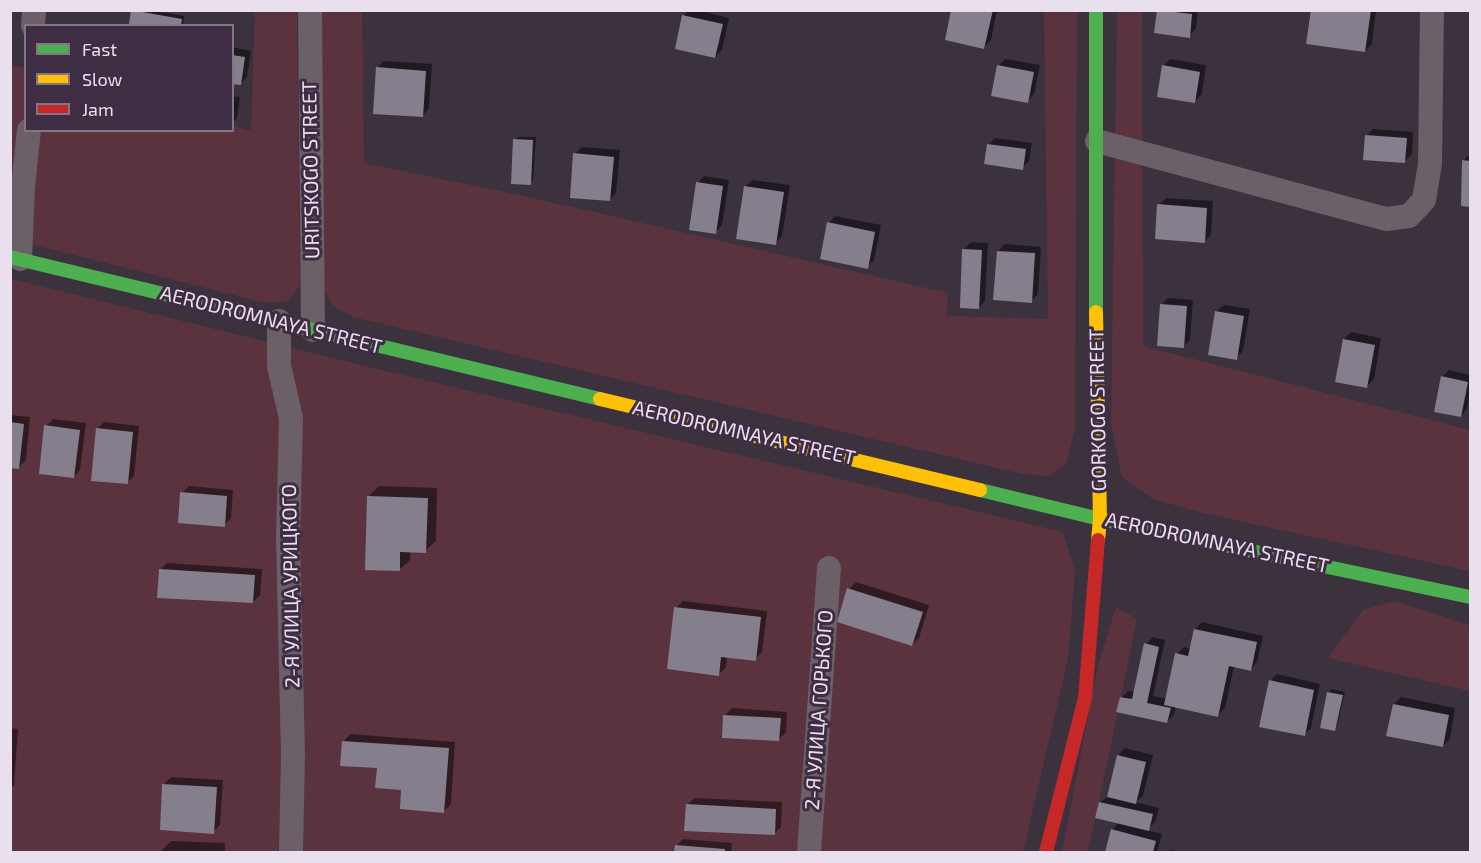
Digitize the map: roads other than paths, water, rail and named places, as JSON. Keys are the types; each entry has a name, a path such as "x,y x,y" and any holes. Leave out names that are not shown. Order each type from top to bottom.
{"street":[{"name":"URITSKOGO STREET","path":"310,10 313,330"},
{"name":"GORKOGO STREET","path":"1046,852 1085,698 1101,519 1096,384 1096,10"},
{"path":"1097,141 1386,219 1409,216 1424,200 1430,164 1431,10"},
{"name":"AERODROMNAYA STREET","path":"29,132 15,258 1101,519 1470,597"},
{"name":"2-Я УЛИЦА УРИЦКОГО","path":"279,321 279,366 291,418 288,538 293,755 291,852"},
{"name":"2-Я УЛИЦА ГОРЬКОГО","path":"809,852 830,568"}]}
